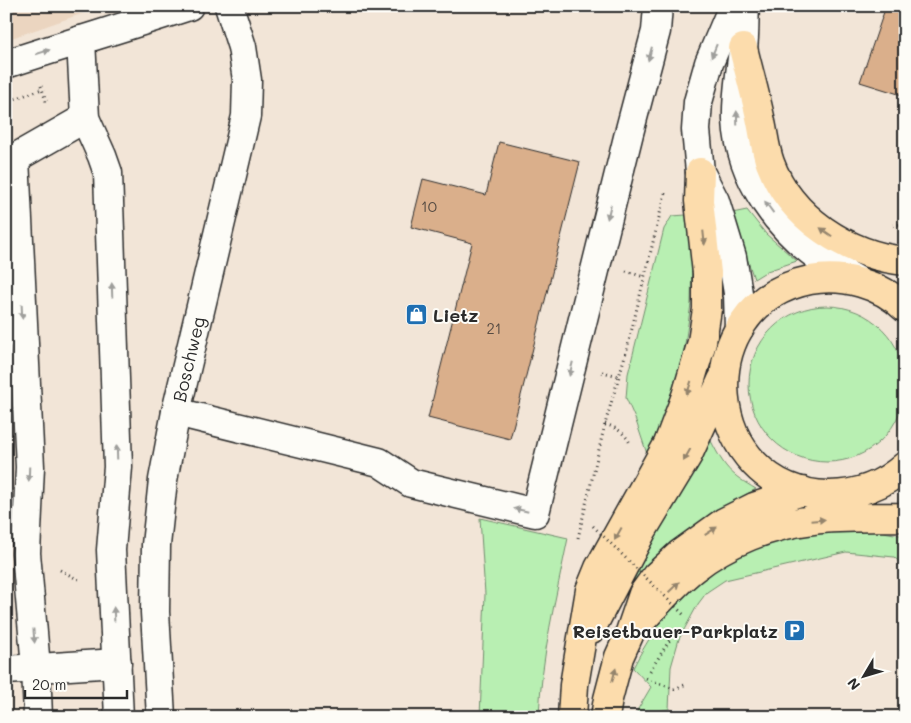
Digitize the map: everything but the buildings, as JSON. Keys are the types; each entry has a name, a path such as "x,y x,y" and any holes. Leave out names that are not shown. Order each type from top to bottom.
{"main road":[{"path":"743,48 764,144 780,182 792,200 805,214 832,236 869,253 893,260 905,261"},
{"path":"572,717 574,686 590,590 599,568 668,444 686,396 702,342 707,309 707,273 699,201 700,172"},
{"path":"905,308 882,288 840,279 805,281 788,287 763,302 751,313 739,329 727,354 723,379 724,401 728,421 737,440 753,462 773,478 803,491 827,494 849,505 905,517"},
{"path":"581,646 642,531 688,455 723,379"},
{"path":"629,635 693,569 733,544 761,531 781,525 813,520 849,505 905,466"},
{"path":"605,717 619,657 629,635 643,594 656,576 681,553 724,522 776,498 803,491"},
{"path":"849,505 905,509"}],"street":[{"path":"6,64 109,33 189,6"},
{"name":"Boschweg","path":"161,717 155,612 156,545 163,480 176,412 246,116 247,80 242,47 229,6"},
{"path":"176,412 379,462 411,483 535,513 656,31 658,6"},
{"path":"733,6 709,64 698,102 696,130 700,172 715,201 732,257 738,293 739,329"},
{"path":"745,6 743,48 737,95 737,120 746,166 758,192 776,216 799,241 826,262 882,288"},
{"path":"81,40 86,118 108,173 118,467 111,550 119,717"},
{"path":"38,717 36,667 26,553 30,467 11,160 86,118"},
{"path":"6,670 117,663"}],"path":[{"path":"6,102 42,89"},
{"path":"577,541 605,424 664,202"},
{"path":"605,424 618,428 627,438 633,449"},
{"path":"593,526 685,616"},
{"path":"675,632 646,678 674,689 687,684"}],"shaded area":[{"path":"6,6 104,6 6,40"}],"green space":[{"path":"747,210 766,234 797,261 767,271 754,279 732,213"},
{"path":"686,215 692,254 691,304 683,357 670,403 647,454 626,398 628,374 664,229 672,216"},
{"path":"819,306 835,306 850,309 864,315 887,334 896,347 902,361 905,384 904,399 896,421 877,444 864,453 850,459 835,462 819,462 804,459 790,453 767,434 758,421 752,407 749,392 749,376 752,361 758,347 777,324 790,315 804,309"},
{"path":"711,441 720,458 729,469 756,489 714,513 675,540 646,567 616,608 679,491"},
{"path":"480,518 568,538 546,650 539,717 480,717 485,594"},
{"path":"844,529 878,531 905,536 905,567 894,557 846,552 725,580 707,592 698,604 679,639 671,667 669,709 647,713 647,717 636,717 638,709 651,687 633,668 672,606 692,584 720,563 743,550 768,540 797,533"}],"place":[{"name":"Lietz","path":"417,315"},
{"name":"Reisetbauer-Parkplatz","path":"794,631"}]}
